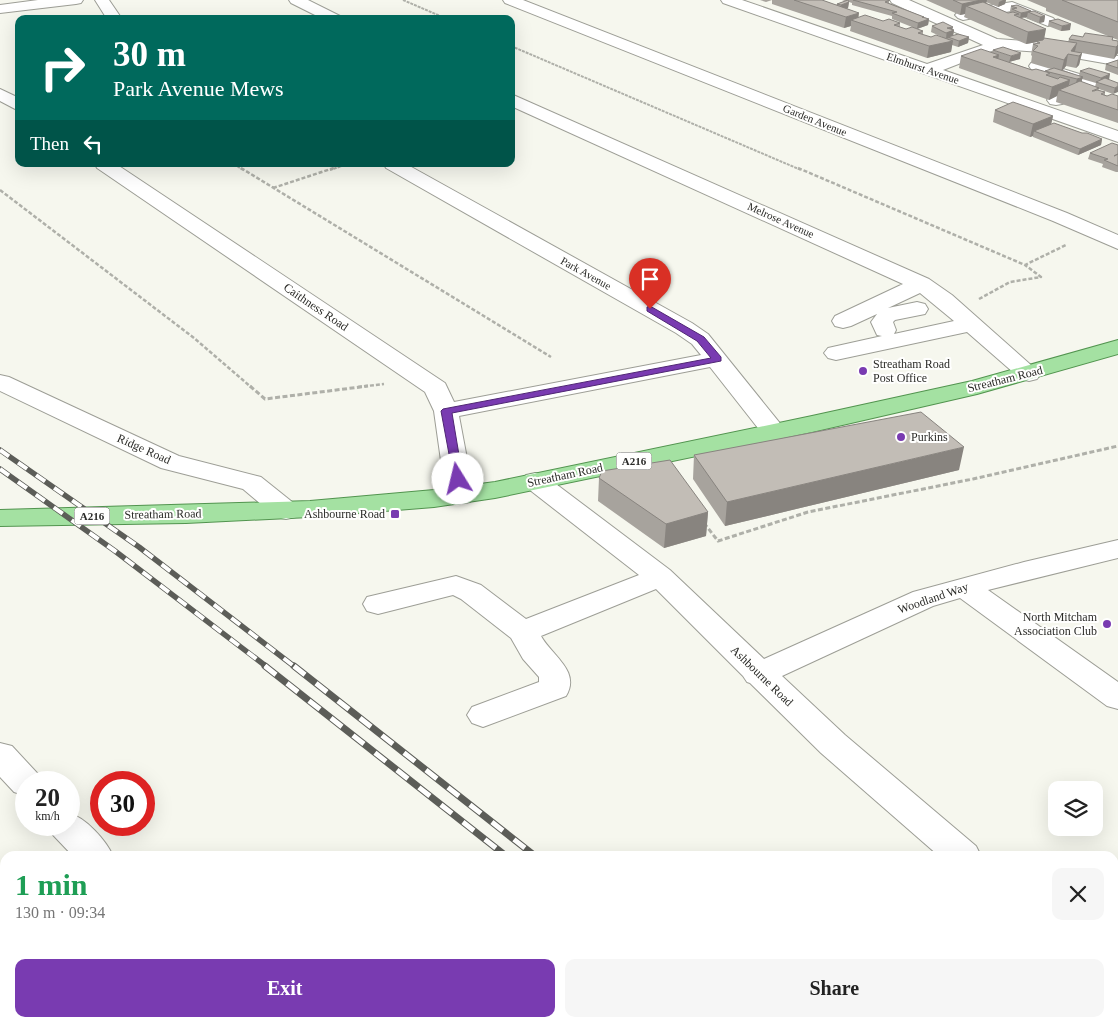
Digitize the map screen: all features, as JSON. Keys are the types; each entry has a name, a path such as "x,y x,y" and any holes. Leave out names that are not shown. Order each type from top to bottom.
{"main road":[{"name":"Streatham Road","path":"0,518 286,511 460,496 774,432 1029,374 1118,348"}],"street":[{"path":"0,9 76,0"},
{"path":"102,0 112,15"},
{"path":"296,0 326,15"},
{"name":"Garden Avenue","path":"510,0 1118,243"},
{"name":"Elmhurst Avenue","path":"728,0 1118,137"},
{"path":"897,0 993,44 1042,47 1115,60"},
{"path":"942,20 1006,3 1048,22"},
{"path":"928,70 989,48 993,44"},
{"path":"1036,108 1093,84 1037,66"},
{"path":"0,94 15,103"},
{"name":"Melrose Avenue","path":"515,102 921,284 932,290 1029,374"},
{"name":"Caithness Road","path":"108,167 436,388 446,411 460,496"},
{"name":"Park Avenue","path":"399,167 684,328 700,339 774,432"},
{"path":"843,321 921,284"},
{"path":"893,341 883,326 884,318 887,315 917,309"},
{"path":"836,352 971,324"},
{"path":"446,411 717,359"},
{"name":"Ridge Road","path":"0,382 170,462 252,483 286,511"},
{"name":"Ashbourne Road","path":"535,481 660,577 758,674 833,744 957,851"},
{"name":"Woodland Way","path":"758,674 911,604 1024,571 1118,549"},
{"path":"523,632 660,577"},
{"path":"378,604 456,585 472,592 500,616 523,632 534,652 555,674 555,688 482,715"},
{"path":"964,587 1118,698"},
{"path":"0,755 15,772"},
{"path":"76,836 90,851"}],"path":[{"path":"403,0 438,15"},
{"path":"515,48 1025,265 1041,277 1010,282 977,300 951,306"},
{"path":"239,167 551,357"},
{"path":"272,188 338,167"},
{"path":"0,190 194,338 264,399 424,379"},
{"path":"1025,265 1093,232"},
{"path":"700,518 718,540 808,512 973,480 1118,446"}],"building":[{"path":"794,0 822,0 859,13 846,17"},
{"path":"848,0 849,2 841,5 837,4"},
{"path":"853,0 890,0 885,2 929,19 918,23 892,13 897,12"},
{"path":"953,0 981,0 962,4"},
{"path":"1062,0 1118,0 1118,22"},
{"path":"983,2 1008,13 1019,14 1014,15 1046,29 1028,32 966,6"},
{"path":"1017,5 1031,11 1021,13 1012,9 1017,8 1011,6"},
{"path":"1034,11 1045,16 1040,17 1028,12"},
{"path":"865,15 883,21 889,19 900,23 894,25 906,29 912,27 923,31 918,33 931,37 936,35 953,41 929,46 851,20"},
{"path":"1058,19 1071,24 1062,26 1049,21"},
{"path":"943,22 953,27 947,28 954,30 946,33 932,26"},
{"path":"1085,33 1113,37 1112,40 1118,41 1118,45 1116,47 1069,39 1072,35 1083,37"},
{"path":"958,34 969,37 959,41 948,37"},
{"path":"1044,38 1077,43 1071,51 1082,53 1079,56 1068,54 1064,60 1033,51 1038,46 1033,44 1040,43 1037,41"},
{"path":"1003,47 1021,53 1011,56 993,50"},
{"path":"981,49 999,55 993,57 1032,70 1036,69 1050,73 1046,75 1058,79 1060,77 1070,80 1052,87 961,56"},
{"path":"1118,60 1118,68 1106,64"},
{"path":"1054,68 1083,77 1077,79 1045,71"},
{"path":"1089,68 1110,74 1101,78 1080,71"},
{"path":"1105,78 1118,83 1118,86 1115,88 1096,82"},
{"path":"1080,81 1099,88 1092,91 1105,92 1101,94 1107,96 1112,94 1118,96 1118,110 1059,90"},
{"path":"1013,102 1053,116 1033,124 995,110"},
{"path":"1054,123 1102,139 1080,149 1034,131"},
{"path":"1112,143 1118,145 1118,166 1104,160 1108,159 1090,153"},
{"path":"921,412 964,447 727,502 694,455"},
{"path":"670,460 708,512 666,524 599,478 602,471"}],"railway":[{"path":"0,450 139,547 295,667"},
{"path":"0,469 115,551 267,667"},
{"path":"265,666 500,851"},
{"path":"294,666 529,851"}],"place":[{"name":"Streatham Road Post Office","path":"863,371"},
{"name":"Purkins","path":"901,437"},
{"name":"Ashbourne Road","path":"395,514"},
{"name":"North Mitcham Association Club","path":"1107,624"}],"route":[{"path":"458,479 446,411 717,359 700,339 650,309"}]}
